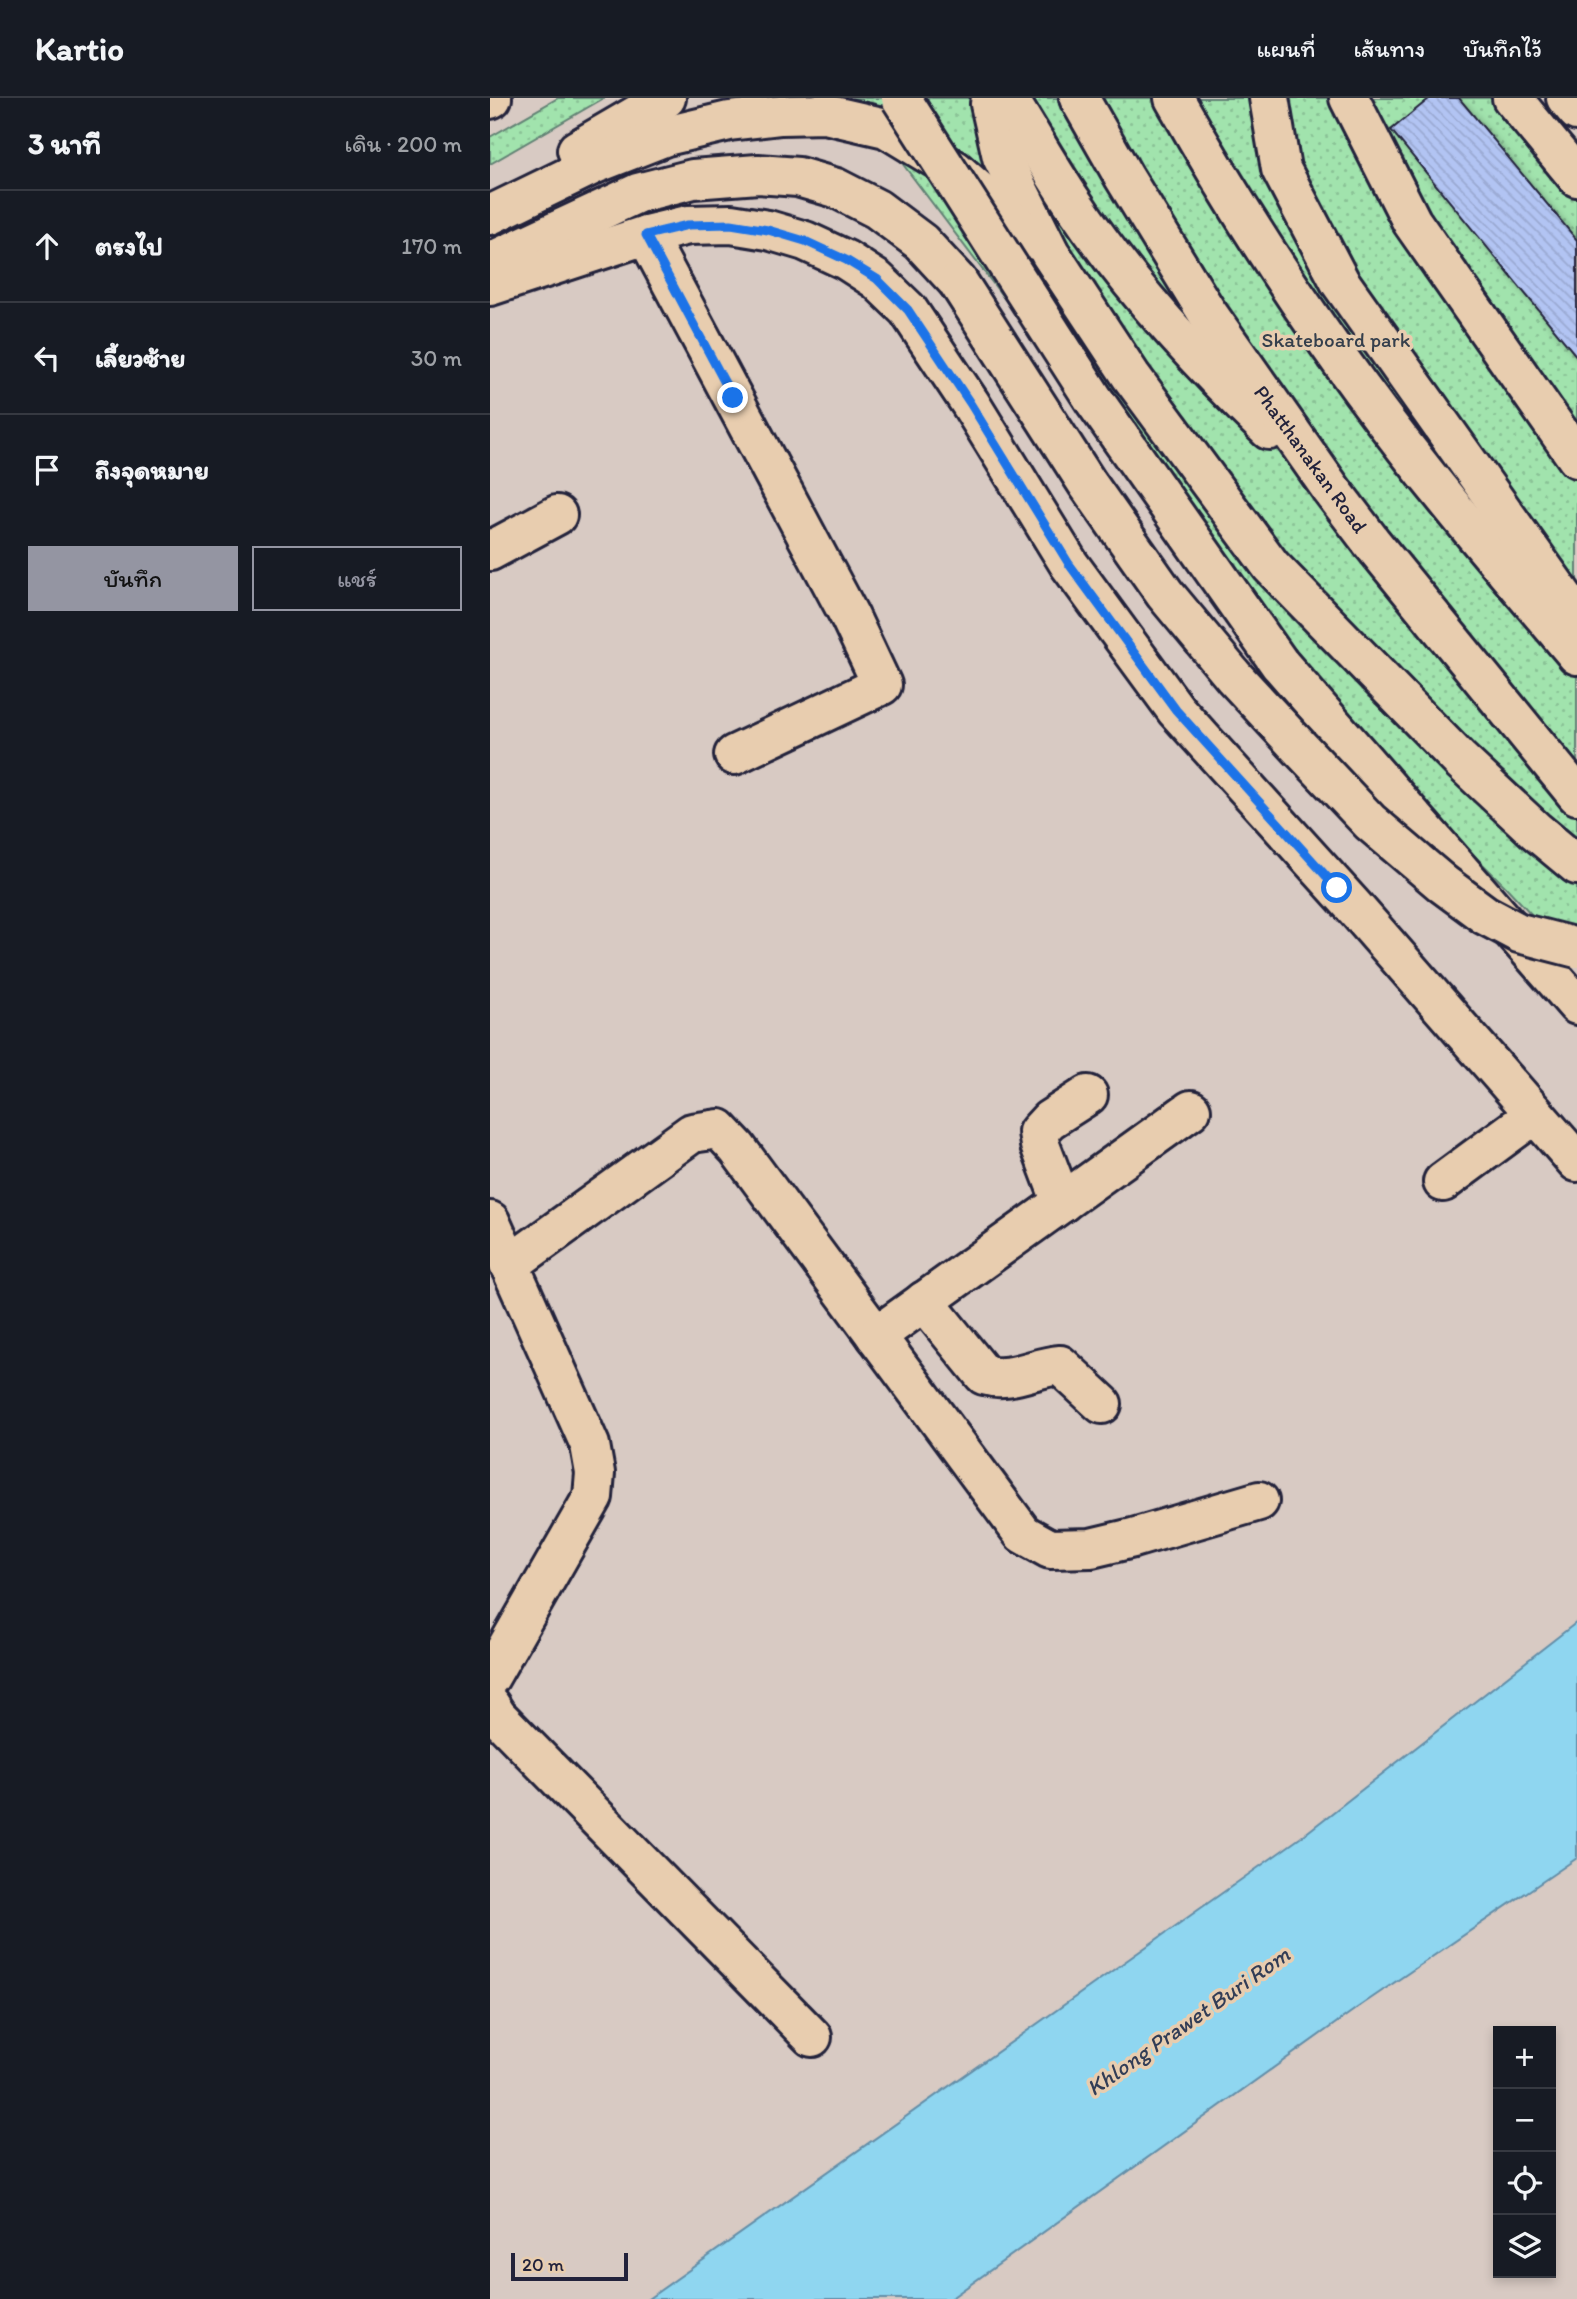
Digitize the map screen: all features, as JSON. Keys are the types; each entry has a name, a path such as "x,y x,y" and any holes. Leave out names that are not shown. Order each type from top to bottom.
{"main road":[{"path":"490,201 666,98"},
{"path":"901,98 1094,400 1279,663 1577,1005"},
{"path":"991,98 989,104 1002,157 1050,253 1131,376 1271,566 1460,760 1577,865"},
{"path":"1008,98 1073,204 1146,299 1228,391 1331,489"},
{"name":"Phatthanakan Road","path":"1079,98 1206,312 1331,489 1577,795"},
{"path":"1174,98 1204,152 1270,257 1346,368 1450,504 1577,655"},
{"path":"1246,98 1340,282 1577,616"},
{"path":"1269,98 1281,169"},
{"path":"1349,98 1412,222 1577,458"},
{"path":"1512,98 1577,177"},
{"path":"1566,98 1577,111"},
{"path":"490,215 597,163 666,136 729,121 781,115 825,114 886,128 955,170 1050,253"},
{"path":"490,262 638,193 693,178 758,174 798,177 836,188 877,209 921,242 958,282 1087,484 1165,594 1234,677 1370,822 1485,915 1519,933 1577,948"},
{"path":"490,286 646,235 688,225 731,224 768,230 805,241 846,260 877,279 908,310 970,403 1069,564 1176,710 1577,1162"},
{"path":"646,235 850,617 882,685 734,755"},
{"path":"490,551 557,515"},
{"path":"1062,1203 1040,1145 1038,1132 1049,1120 1088,1095"},
{"path":"876,1336 1191,1110"},
{"path":"1443,1182 1534,1115"},
{"path":"509,1265 692,1133 719,1129 737,1148 1023,1534 1050,1549 1091,1548 1259,1501"},
{"path":"490,1221 590,1444 594,1473 593,1497 490,1677"},
{"path":"924,1301 984,1375 998,1379 1008,1378 1030,1370 1060,1365 1102,1404"},
{"path":"490,1705 507,1726 812,2037"}],"green space":[{"path":"558,98 604,98 490,164 490,137"},
{"name":"Skateboard park","path":"853,98 1494,98 1577,191 1577,963 1505,886 1279,663"}],"water":[{"name":"Khlong Prawet Buri Rom","path":"1577,1622 1577,1858 1357,2008 950,2299 648,2299 1300,1838"}],"building":[{"path":"1430,98 1459,98 1577,240 1577,357 1391,130"}],"route":[{"path":"733,398 646,235 688,225 731,224 768,230 805,241 846,260 877,279 908,310 970,403 1069,564 1176,710 1337,888"}]}
